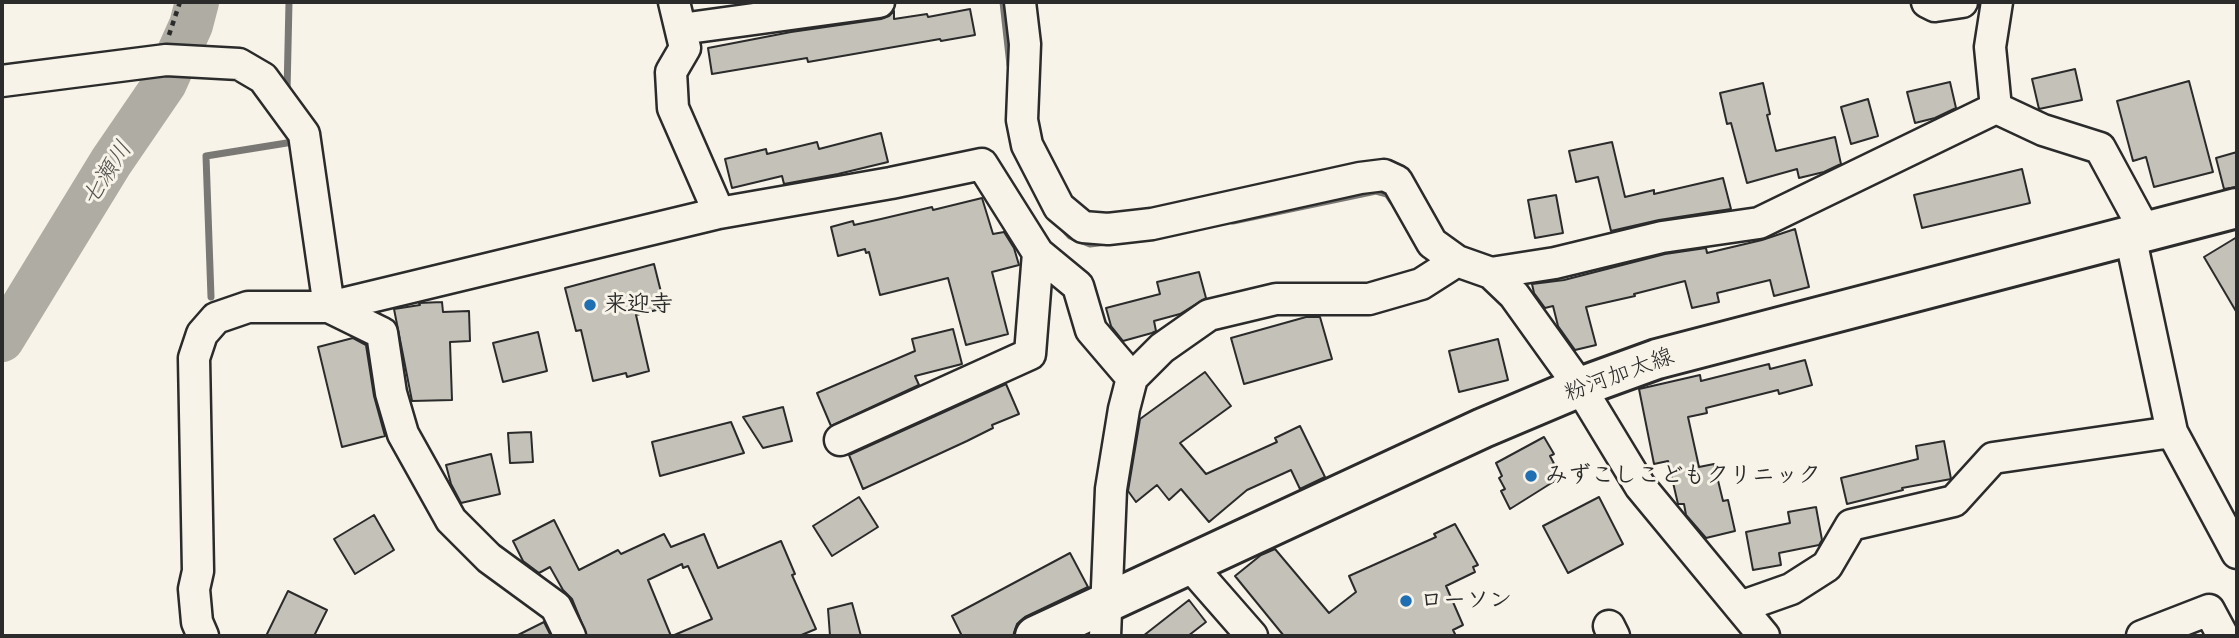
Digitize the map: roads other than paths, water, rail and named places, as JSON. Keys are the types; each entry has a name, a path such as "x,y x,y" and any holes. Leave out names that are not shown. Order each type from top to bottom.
{"main road":[{"name":"粉河加太線","path":"1035,636 1106,619 1189,564 1471,434 1580,387 1657,359 2137,233 2235,214"}],"street":[{"path":"719,213 673,108 671,72 685,48 677,15 879,2"},
{"path":"1020,2 1024,44 1022,120 1027,145 1059,207 1083,227 1108,229 1152,224 1384,175 1396,181 1432,243 1457,261 1491,273 1514,295 1580,387 1640,485 1764,636"},
{"path":"1927,2 1935,6 1962,2"},
{"path":"1996,108 1990,47 1997,2"},
{"path":"2,81 166,60 197,64 239,64 263,78 304,134 329,307"},
{"path":"1491,273 1555,263 1662,237 1759,223 1996,108"},
{"path":"1996,108 2043,130 2100,148 2137,233 2172,432 2237,552"},
{"path":"203,636 197,622 194,589 198,570 194,358 202,334 216,318 248,307 329,307 719,213 982,164 1038,253 1078,286 1091,330 1132,378"},
{"path":"841,439 1030,354 1038,253"},
{"path":"1106,619 1111,489 1132,378 1162,348 1209,315 1276,299 1369,299 1421,285 1457,261"},
{"path":"329,307 382,333 391,393 403,434 451,520 489,558 556,607 570,636"},
{"path":"1740,607 1791,589 1827,566 1851,525 1954,501 1993,458 2172,432"},
{"path":"1189,564 1251,636"},
{"path":"2142,636 2209,610 2223,636"}],"waterway":[{"name":"七瀬川","path":"2,340 111,162 165,83 191,25 197,2"},
{"path":"287,92 289,2"},
{"path":"1003,2 1010,65"},
{"path":"211,297 206,156 293,142 293,138"},
{"path":"1233,221 1376,191 1387,194 1392,201"},
{"path":"1062,227 1070,236 1090,244 1107,242"}],"place":[{"name":"来迎寺","path":"590,305"},
{"name":"みずこしこどもクリニック","path":"1531,476"},
{"name":"ローソン","path":"1406,601"}]}
